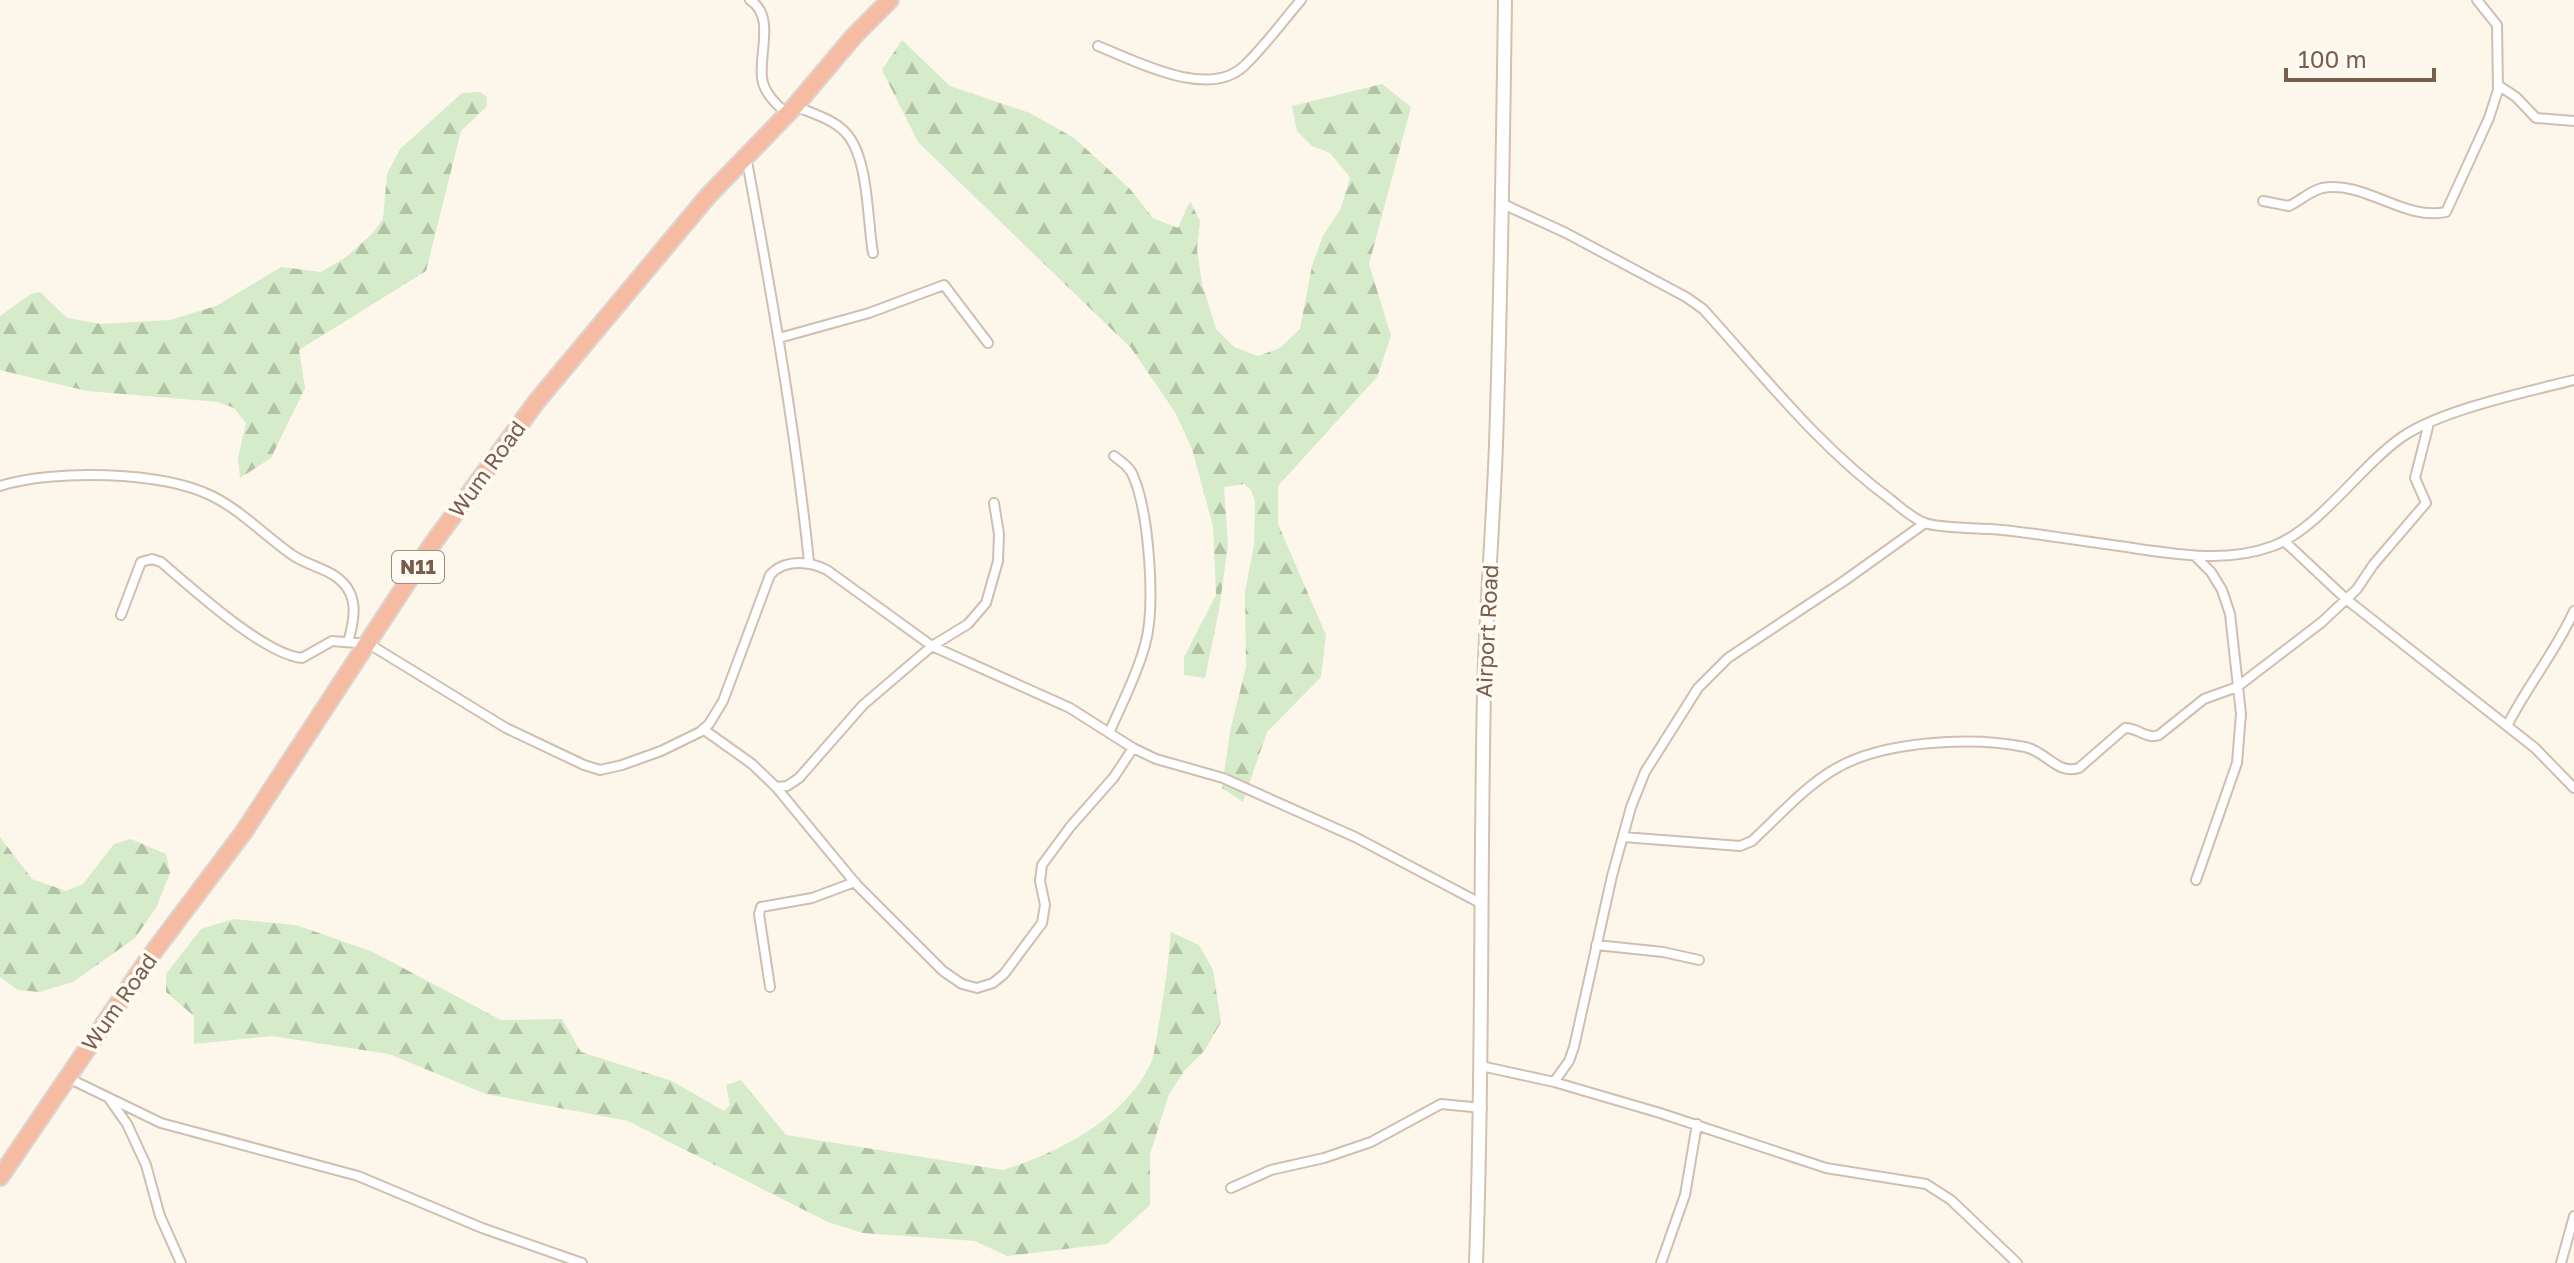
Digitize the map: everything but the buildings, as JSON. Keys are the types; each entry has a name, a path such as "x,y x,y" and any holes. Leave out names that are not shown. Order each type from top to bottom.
{"highway":[{"name":"Wum Road","path":"0,1177 149,958 243,833 431,546 537,401 698,208 890,0"}],"main road":[{"name":"Airport Road","path":"1476,1263 1482,1108 1480,903 1484,687 1496,448 1505,0"}],"street":[{"path":"750,0 763,16 762,79 775,104 836,124 847,133 854,145 866,198 873,253"},
{"path":"1098,46 1155,70 1201,80 1215,79 1243,68 1301,0"},
{"path":"2263,201 2289,206 2323,188 2339,188 2357,191 2407,210 2435,214 2446,212 2489,118 2498,85 2497,25 2477,0"},
{"path":"2498,85 2516,97 2536,118 2574,121"},
{"path":"746,156 779,338 800,476 809,562"},
{"path":"1503,204 1669,287 1703,309 1837,455 1871,486 1925,523 2004,530 2196,557 2252,552 2284,541 2309,524 2403,436 2429,423 2498,400 2574,380"},
{"path":"779,338 869,313 944,285 988,343"},
{"path":"1623,837 1740,846 1752,841 1831,770 1860,755 1897,747 1956,743 2010,744 2033,748 2061,769 2071,770 2079,768 2125,728 2155,737 2204,699 2237,687 2322,622 2357,589 2373,565 2426,503 2415,478 2429,423"},
{"path":"1110,731 1137,669 1151,619 1149,570 1135,479 1114,456"},
{"path":"0,486 51,476 105,476 165,483 211,495 266,532 288,552 334,575 344,584 355,610 348,642"},
{"path":"776,787 787,786 799,778 863,705 932,646 968,624 986,603 998,561 999,534 994,503"},
{"path":"1554,1082 1569,1061 1574,1047 1623,837 1645,772 1698,688 1728,658 1925,523"},
{"path":"2284,541 2346,599 2535,748 2574,788"},
{"path":"2196,557 2211,572 2222,590 2230,614 2241,714 2237,763 2196,880"},
{"path":"121,615 141,562 152,559 161,562 229,619 283,652 302,658 332,641 369,644 506,728 600,770 661,751 703,729 716,716 723,701 770,575 782,566 809,562 827,570 932,646 1070,708 1156,759 1237,784 1355,837 1480,903"},
{"path":"2507,726 2522,696 2564,634 2574,611"},
{"path":"703,729 752,764 776,787 855,882 943,971 969,987 977,988 993,983 1004,974 1042,923 1045,905 1040,881 1042,865 1114,777 1133,748"},
{"path":"770,987 759,914 761,907 812,898 855,882"},
{"path":"1596,945 1663,952 1699,960"},
{"path":"1481,1066 1554,1082 1697,1124 1826,1168 1926,1184 1951,1200 2017,1263"},
{"path":"68,1077 161,1123 358,1176 482,1228 582,1263"},
{"path":"108,1096 127,1124 146,1165 160,1216 181,1263"},
{"path":"1231,1188 1271,1170 1324,1158 1371,1142 1441,1104 1482,1108"},
{"path":"1661,1263 1685,1195 1697,1124"},
{"path":"2561,1263 2574,1216"}],"green space":[{"path":"902,40 950,86 1030,113 1074,138 1130,189 1153,218 1178,228 1190,201 1200,221 1197,250 1202,283 1216,329 1234,347 1258,356 1280,348 1300,329 1312,266 1323,236 1341,208 1350,177 1330,153 1312,146 1297,131 1292,106 1382,84 1411,107 1369,264 1391,336 1377,377 1278,486 1278,524 1326,635 1321,677 1267,732 1243,802 1222,788 1230,731 1246,667 1245,592 1254,545 1255,501 1251,490 1244,484 1224,487 1228,545 1205,678 1184,675 1184,657 1216,595 1213,526 1192,449 1175,412 1131,348 918,142 882,70"},
{"path":"480,92 487,97 487,106 461,131 426,271 299,350 305,388 271,458 240,478 238,458 246,423 234,408 218,402 87,391 0,370 0,316 31,294 40,292 67,318 101,324 170,320 216,306 281,267 321,272 346,257 372,234 383,219 387,174 400,149 462,93"},
{"path":"0,837 32,879 66,891 83,884 114,844 131,839 166,854 170,873 156,908 135,938 73,982 39,992 18,990 0,977"},
{"path":"233,919 296,925 373,952 501,1020 562,1019 581,1052 672,1081 724,1111 730,1105 726,1085 741,1080 786,1135 1003,1170 1045,1154 1087,1132 1106,1118 1138,1085 1153,1055 1171,932 1199,945 1213,970 1221,1022 1205,1050 1185,1070 1169,1094 1150,1154 1150,1205 1107,1244 1007,1256 975,1241 863,1233 828,1222 628,1121 486,1094 389,1054 272,1036 194,1044 194,1016 166,992 166,974 201,929"}]}
